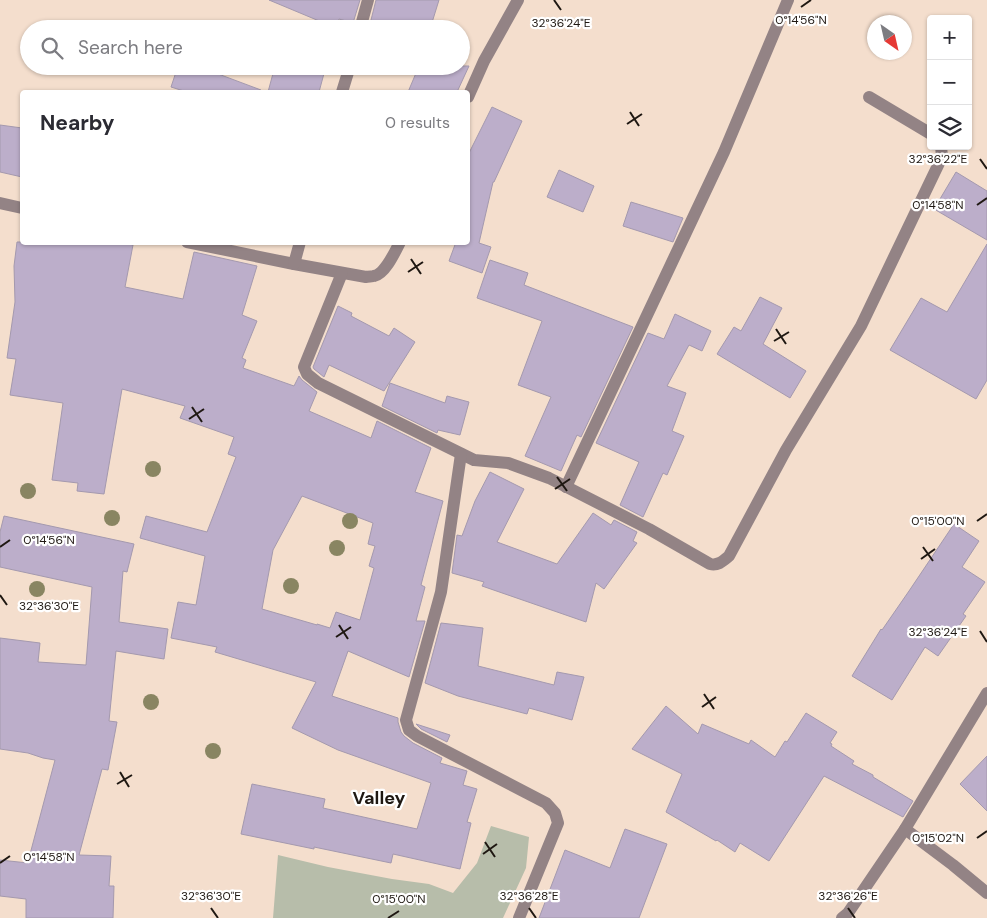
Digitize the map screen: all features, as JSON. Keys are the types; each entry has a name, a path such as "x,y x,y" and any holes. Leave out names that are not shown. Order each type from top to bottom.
{"street":[{"path":"362,20 368,0"},
{"path":"470,92 484,61 518,0"},
{"path":"566,487 724,152 788,0"},
{"path":"343,90 347,75"},
{"path":"869,97 927,132"},
{"path":"342,273 304,368 307,374 318,383 474,460 508,463 549,478 649,529 710,564 716,565 729,556 786,450 861,326 942,158 941,150"},
{"path":"0,203 20,208"},
{"path":"202,245 366,277 376,276 384,270 398,245"},
{"path":"294,264 299,245"},
{"path":"461,454 441,592 406,720 409,730 417,736 546,804 555,813 558,823 518,918"},
{"path":"842,918 848,913 905,829 987,692"},
{"path":"905,829 987,893"}],"green space":[{"path":"491,826 529,837 526,868 503,918 273,918 278,855 328,867 429,884 453,893 477,863"}],"building":[{"path":"269,0 360,0 354,20 317,20"},
{"path":"376,0 439,0 433,20 371,20"},
{"path":"175,75 221,75 261,90 181,90 171,87"},
{"path":"273,75 324,75 320,90 269,90"},
{"path":"415,75 465,75 458,90 409,90"},
{"path":"492,107 522,121 493,182 479,243 491,247 482,273 449,261 455,245 470,245 470,151"},
{"path":"0,125 20,128 20,177 0,172"},
{"path":"559,170 594,186 583,212 547,197"},
{"path":"956,172 987,191 987,240 934,209"},
{"path":"631,202 683,218 673,242 623,226"},
{"path":"17,242 20,242 20,245 133,245 125,287 183,299 194,252 257,266 242,315 257,321 242,358 246,360 243,368 294,386 299,376 317,392 309,411 371,438 377,421 431,448 415,492 443,501 421,585 425,587 416,621 425,621 409,677 348,651 332,696 398,718 401,732 413,743 442,758 440,763 467,771 463,785 477,789 467,822 471,823 460,869 393,854 391,863 241,834 252,784 325,799 323,808 417,829 431,783 338,750 292,728 316,682 215,652 217,647 171,638 178,602 196,605 205,556 140,538 146,516 207,532 236,457 228,454 234,437 180,418 185,406 122,389 104,494 77,491 78,483 52,480 63,403 10,395 16,359 7,358 15,302 14,266","holes":["302,496 373,523 368,544 375,546 369,566 374,568 360,620 336,612 330,628 262,609 273,550"]},
{"path":"987,244 987,380 976,399 890,350 921,298 947,312"},
{"path":"490,260 528,273 524,285 633,327 581,437 577,435 561,471 525,456 551,397 518,385 542,321 477,298"},
{"path":"760,297 782,308 763,344 806,371 790,398 717,354 734,327 741,331"},
{"path":"338,306 352,313 351,316 389,336 394,328 415,342 384,391 329,365 324,377 314,369 313,367"},
{"path":"675,314 711,331 702,351 689,345 667,386 686,393 672,431 684,436 667,475 663,473 643,517 620,505 639,462 596,443 648,333 664,339"},
{"path":"390,383 445,403 447,396 469,402 460,435 438,430 437,433 382,406"},
{"path":"490,472 524,489 497,542 557,564 593,513 611,525 614,520 637,532 633,541 637,543 604,589 596,583 586,622 482,586 484,582 452,573 457,535 462,536 475,501"},
{"path":"4,516 134,544 127,572 123,571 119,622 168,629 164,659 116,651 109,721 117,722 108,770 102,769 79,855 111,856 109,886 114,886 113,918 26,918 26,899 0,896 0,860 28,863 55,760 28,753 0,749 0,638 40,643 38,662 86,665 92,587 0,567 0,532"},
{"path":"954,524 979,541 962,567 985,582 963,614 966,616 938,656 925,647 892,700 852,676 881,629"},
{"path":"441,623 483,628 478,666 554,685 557,672 584,677 572,720 529,708 527,714 458,696 425,683"},
{"path":"666,706 698,734 702,724 749,744 751,740 775,757 806,713 837,732 830,743 832,744 831,746 854,761 852,764 913,801 903,817 824,776 769,861 740,843 735,852 666,812 682,774 632,749"},
{"path":"416,724 450,735 447,742 421,729"},
{"path":"987,756 987,811 960,784"},
{"path":"625,829 667,844 639,918 539,918 565,850 610,868"}],"district":[{"name":"Valley","path":"379,798"}]}
